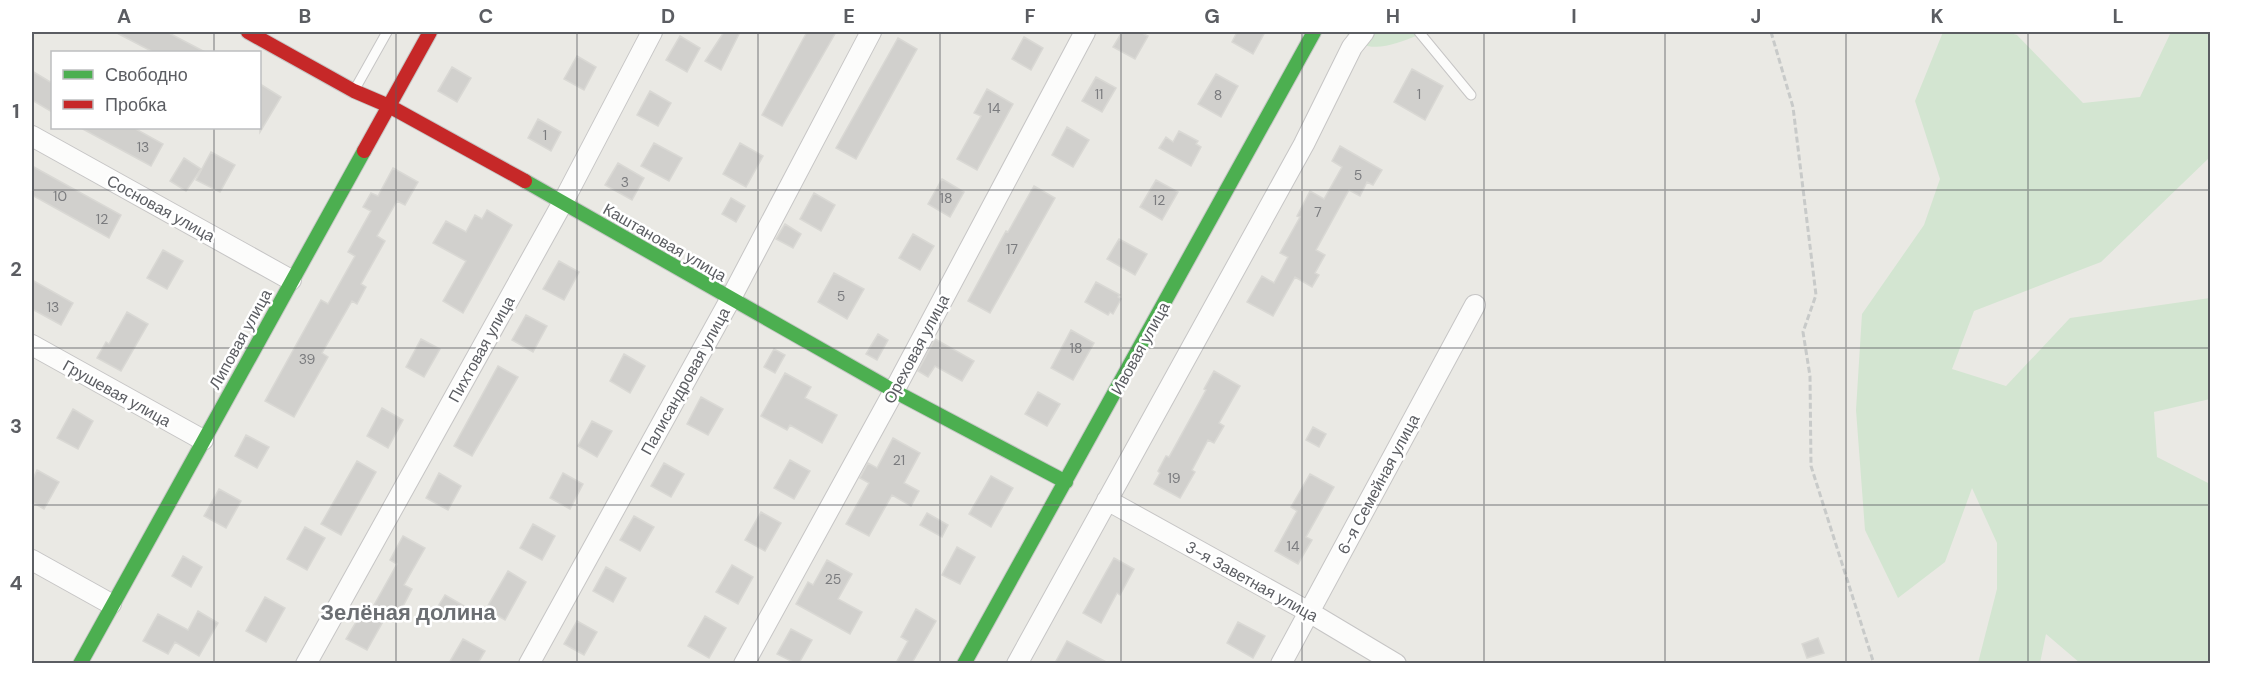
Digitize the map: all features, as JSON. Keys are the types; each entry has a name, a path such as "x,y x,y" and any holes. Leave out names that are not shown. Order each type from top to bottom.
{"street":[{"name":"Каштановая улица","path":"248,32 354,91 389,106 563,202 894,391 1066,482"},
{"name":"Липовая улица","path":"80,663 430,32"},
{"name":"Пихтовая улица","path":"306,663 563,202 652,32"},
{"name":"Палисандровая улица","path":"529,663 731,298 871,32"},
{"name":"Ореховая улица","path":"744,663 894,391 1085,32"},
{"name":"Ивовая улица","path":"964,663 1314,32"},
{"path":"1017,663 1304,144 1358,39"},
{"name":"Сосновая улица","path":"32,136 291,280"},
{"name":"6-я Семейная улица","path":"1281,663 1475,305"},
{"name":"Грушевая улица","path":"32,345 203,440"},
{"name":"3-я Заветная улица","path":"1107,500 1396,663"},
{"path":"32,560 111,604"}],"lane":[{"path":"354,91 387,32"},
{"path":"1419,32 1471,95"}],"path":[{"path":"1771,32 1793,107 1815,295 1803,333 1810,376 1811,466 1874,663"}],"green space":[{"path":"1345,32 1421,32 1419,35 1390,45 1371,47 1353,40"},
{"path":"1943,32 2007,32 2017,35 2083,103 2140,97 2171,32 2210,32 2210,157 2101,262 1974,311 1952,369 2006,386 2070,318 2210,298 2210,399 2154,412 2157,457 2210,484 2210,663 2080,663 2046,634 2040,663 1978,663 1997,589 1997,543 1972,488 1945,562 1898,598 1865,530 1856,410 1862,314 1924,225 1940,179 1915,101"}],"building":[{"path":"115,32 167,32 203,51 151,51"},
{"path":"724,32 740,32 721,70 705,61"},
{"path":"807,32 836,32 782,126 762,115"},
{"path":"1122,32 1140,32 1148,36 1135,59 1113,47"},
{"path":"1237,32 1265,32 1253,54 1232,42"},
{"path":"680,36 700,48 687,72 666,60"},
{"path":"1024,37 1043,48 1031,70 1012,59"},
{"path":"898,38 917,49 856,159 836,148"},
{"path":"577,56 596,67 584,90 564,79"},
{"path":"452,67 471,78 457,102 438,91"},
{"path":"1412,69 1443,86 1425,120 1394,102"},
{"path":"32,71 51,82 51,111 32,100"},
{"path":"1216,74 1238,86 1221,117 1198,104"},
{"path":"1096,77 1116,88 1102,112 1082,101"},
{"path":"261,85 281,97 260,132 261,129"},
{"path":"987,89 1013,104 977,170 957,159 981,116 974,113"},
{"path":"650,91 671,103 658,126 637,115"},
{"path":"538,119 561,132 551,151 528,138"},
{"path":"1067,127 1089,140 1073,167 1052,155"},
{"path":"83,129 136,129 163,144 151,166"},
{"path":"1179,131 1198,141 1196,144 1201,147 1191,166 1159,148 1166,137 1173,142"},
{"path":"654,143 682,158 669,181 641,166"},
{"path":"740,143 763,156 746,187 723,174"},
{"path":"1340,146 1382,170 1373,185 1367,182 1360,196 1349,190 1316,250 1325,255 1315,273 1319,275 1312,287 1295,277 1273,316 1247,302 1262,276 1274,283 1288,257 1280,253 1300,217 1297,216 1310,191 1324,199 1342,167 1332,161"},
{"path":"211,152 235,165 220,192 196,180"},
{"path":"184,158 201,169 186,191 170,181"},
{"path":"618,163 644,178 632,200 605,185"},
{"path":"32,166 121,215 109,238 32,195"},
{"path":"393,168 418,182 405,205 397,201 377,236 385,241 361,284 366,287 357,304 352,301 322,353 328,357 294,417 265,401 321,300 328,304 355,256 348,252 371,211 363,207 371,193 378,196"},
{"path":"942,179 964,192 950,217 928,204"},
{"path":"1156,180 1178,192 1162,220 1140,207"},
{"path":"1034,186 1055,198 990,313 968,301 1006,231 1008,232"},
{"path":"814,193 835,205 821,231 800,219"},
{"path":"731,198 745,206 736,222 722,214"},
{"path":"487,210 512,225 463,313 443,301 466,261 433,243 446,221 466,232 475,215 482,219"},
{"path":"785,224 801,234 793,248 776,239"},
{"path":"913,234 934,246 920,270 899,258"},
{"path":"1119,239 1147,254 1135,275 1107,259"},
{"path":"163,250 183,261 167,289 147,278"},
{"path":"559,261 579,272 564,300 543,289"},
{"path":"834,273 864,289 847,319 818,302"},
{"path":"32,280 73,303 61,325 32,309"},
{"path":"1096,282 1120,295 1118,297 1121,299 1113,314 1110,312 1108,315 1085,302"},
{"path":"127,312 148,324 121,371 97,358 106,342 109,344"},
{"path":"526,315 547,326 533,352 512,340"},
{"path":"1071,330 1094,343 1073,380 1051,368"},
{"path":"878,334 888,340 877,360 866,354"},
{"path":"421,339 440,349 424,377 406,367"},
{"path":"935,339 974,361 962,381 935,366 928,377 918,371"},
{"path":"774,349 785,355 775,373 764,367"},
{"path":"624,354 645,366 630,393 610,381"},
{"path":"498,366 518,377 472,456 454,446"},
{"path":"1214,371 1240,386 1219,423 1224,426 1214,443 1208,440 1192,470 1195,472 1180,498 1154,484 1160,473 1158,471 1166,456 1169,457"},
{"path":"785,373 811,387 805,398 837,415 822,443 790,425 787,430 761,416"},
{"path":"1038,392 1060,404 1047,426 1025,414"},
{"path":"701,397 723,409 708,435 687,424"},
{"path":"382,408 403,420 388,448 367,436"},
{"path":"73,409 93,421 78,449 57,438"},
{"path":"592,421 612,431 597,457 578,446"},
{"path":"1313,427 1326,434 1319,447 1306,440"},
{"path":"246,435 269,447 257,468 235,456"},
{"path":"893,438 920,453 904,483 919,491 911,506 892,495 869,536 846,524 869,483 860,478 868,463 877,468"},
{"path":"790,460 810,471 794,499 774,488"},
{"path":"357,461 376,472 341,535 321,524"},
{"path":"664,463 684,474 671,497 651,486"},
{"path":"37,470 59,482 44,509 32,502 32,481"},
{"path":"439,473 461,486 448,510 426,498"},
{"path":"563,473 583,484 570,509 550,498"},
{"path":"1310,474 1334,487 1306,537 1312,540 1298,564 1275,551 1297,511 1291,507"},
{"path":"991,476 1013,488 991,527 969,514"},
{"path":"219,489 241,501 226,528 204,516"},
{"path":"761,512 781,523 765,551 745,540"},
{"path":"927,513 948,525 942,537 920,525"},
{"path":"634,516 654,527 640,551 620,540"},
{"path":"533,524 555,536 542,560 520,548"},
{"path":"305,527 325,538 307,570 287,559"},
{"path":"403,536 425,548 404,585 412,589 398,616 389,611 367,650 346,639 359,617 365,621 397,564 390,560"},
{"path":"957,547 975,557 960,584 942,575"},
{"path":"183,556 202,567 191,587 172,576"},
{"path":"1114,558 1134,569 1120,595 1117,593 1101,623 1083,613"},
{"path":"827,560 852,574 838,599 862,612 850,634 796,604 808,582 813,585"},
{"path":"732,565 753,577 738,604 716,592"},
{"path":"606,567 626,578 613,602 593,591"},
{"path":"508,571 526,582 505,620 486,609"},
{"path":"445,595 466,607 459,620 437,608"},
{"path":"265,597 285,608 266,642 246,631"},
{"path":"916,609 936,621 912,663 896,663 908,641 901,637"},
{"path":"198,611 218,623 199,656 175,642 168,654 143,641 158,614 188,630"},
{"path":"705,616 726,628 709,658 688,646"},
{"path":"577,621 597,632 584,655 564,644"},
{"path":"1238,622 1265,636 1253,658 1227,643"},
{"path":"791,629 812,640 799,663 777,654"},
{"path":"1818,638 1824,653 1807,658 1802,644"},
{"path":"463,639 485,651 478,663 449,663"},
{"path":"1067,641 1108,663 1055,663"}],"traffic: fast":[{"path":"964,664 1314,32"},
{"path":"80,664 364,151"},
{"path":"525,181 894,391 1066,482"}],"traffic: jam":[{"path":"248,32 525,181"},
{"path":"364,151 430,32"}],"district":[{"name":"Зелёная долина","path":"408,612"}]}
